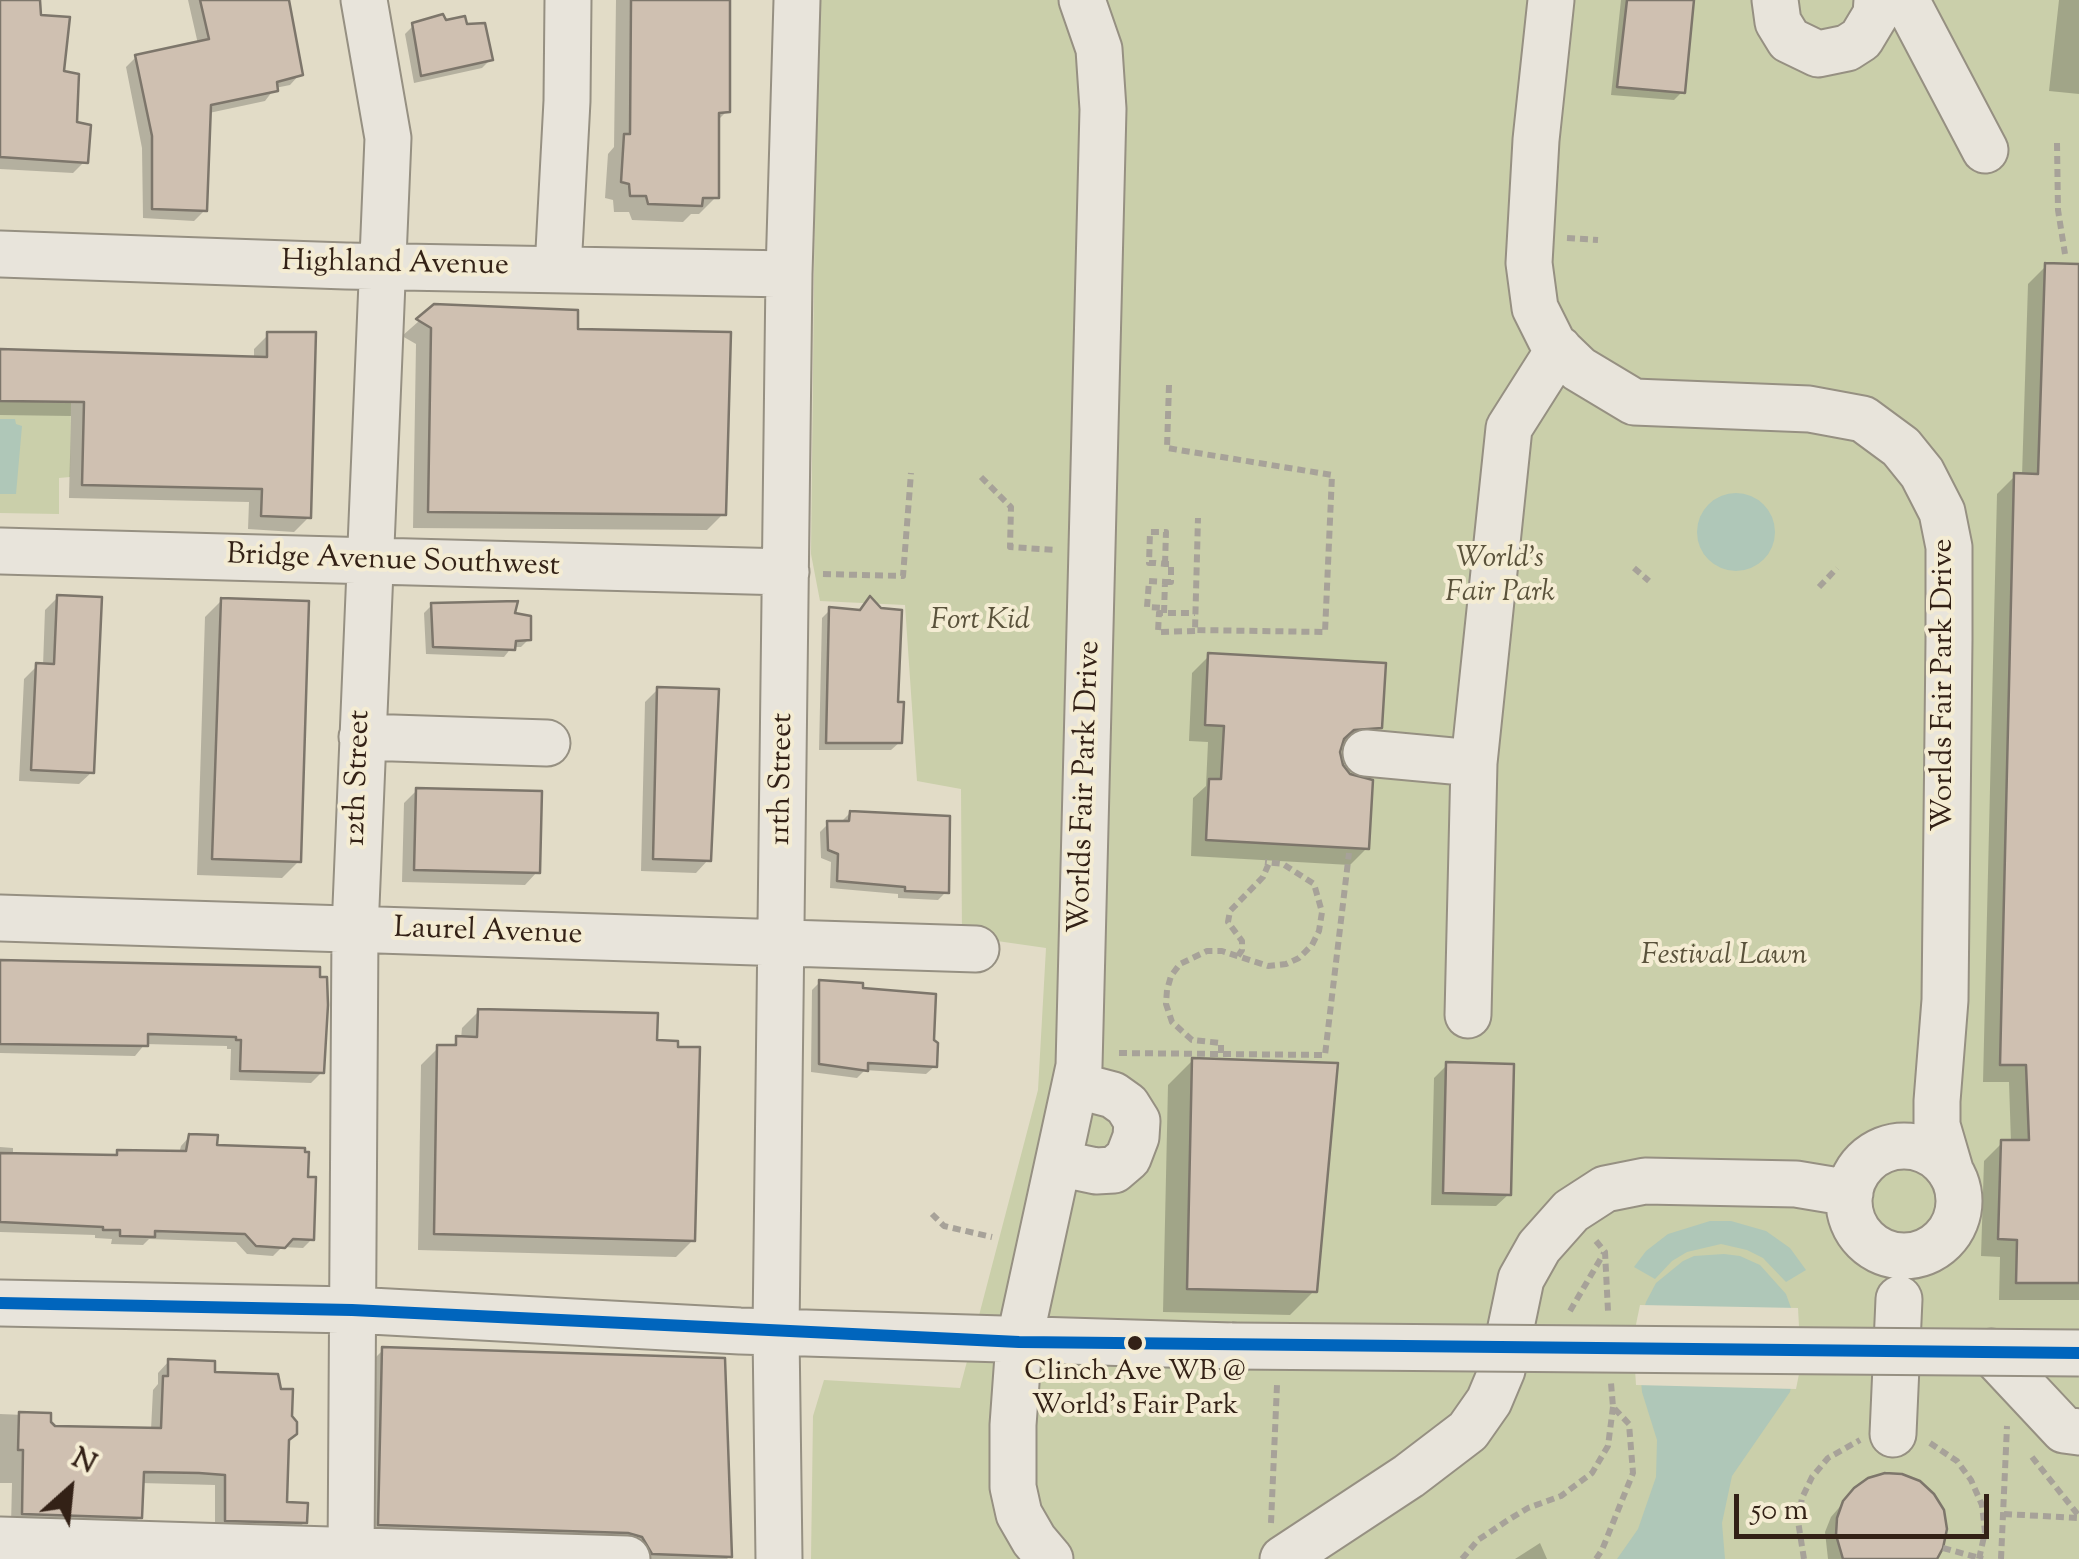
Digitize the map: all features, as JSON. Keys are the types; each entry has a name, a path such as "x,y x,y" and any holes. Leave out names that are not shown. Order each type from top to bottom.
{"street":[{"name":"12th Street","path":"352,1555 355,930 388,138 364,0"},
{"path":"558,269 568,0"},
{"name":"11th Street","path":"779,1559 776,1332 783,945 800,573 789,274 797,0"},
{"name":"Worlds Fair Park Drive","path":"1050,1559 1019,1514 1013,1487 1012,1426 1019,1342 1080,1046 1103,109 1098,50 1082,0"},
{"name":"Worlds Fair Park Drive","path":"1551,0 1536,140 1529,263 1535,308 1559,349 1580,369 1634,402 1809,409 1862,419 1901,447 1942,512 1949,566 1945,1000 1937,1125 1950,1173"},
{"path":"1775,0 1778,22 1789,40 1818,54 1847,48 1862,39 1876,14 1878,0"},
{"path":"1906,0 1985,150"},
{"name":"Highland Avenue","path":"0,254 789,274"},
{"path":"1468,1015 1474,763 1509,428 1559,349"},
{"name":"Bridge Avenue Southwest","path":"0,551 800,573"},
{"path":"362,737 547,743"},
{"path":"1366,754 1474,763"},
{"name":"Laurel Avenue","path":"0,918 976,948"},
{"path":"1277,1546 1409,1476 1468,1431 1502,1370 1521,1279 1539,1247 1570,1211 1605,1189 1645,1181 1796,1184 1860,1175 1888,1148 1906,1146 1927,1152 1950,1173 1958,1190 1954,1224 1944,1239 1929,1250 1912,1256 1894,1256 1876,1250 1862,1238 1853,1222 1860,1175 1916,1116 1939,1064"},
{"path":"1058,1163 1096,1171 1114,1170 1128,1158 1136,1137 1137,1121 1128,1105 1113,1096 1075,1085"},
{"path":"1892,1434 1900,1298"},
{"path":"0,1303 352,1310 1019,1342 2079,1353"},
{"path":"1991,1352 2064,1430 2079,1432"},
{"path":"0,1540 352,1555 627,1559"}],"path":[{"path":"2057,143 2058,210 2065,254"},
{"path":"1556,237 1598,240"},
{"path":"1164,610 1159,613 1158,632 1326,632 1332,476 1167,448 1170,385"},
{"path":"800,573 903,576 911,473"},
{"path":"981,478 1011,506 1010,547 1062,550"},
{"path":"1195,630 1198,518"},
{"path":"1165,564 1166,532 1150,532 1149,563 1155,564 1165,564 1171,564 1171,582 1149,581 1147,606 1195,613"},
{"path":"1154,582 1155,564"},
{"path":"1634,568 1649,581"},
{"path":"1820,587 1837,568"},
{"path":"1164,610 1165,582"},
{"path":"1118,1054 1325,1055 1350,852"},
{"path":"1221,1053 1221,1043 1192,1040 1172,1022 1166,1004 1171,976 1180,964 1207,951 1222,951 1268,966 1299,958 1319,931 1322,912 1314,884 1298,871 1267,862 1262,877 1230,911 1228,922 1242,941 1238,956"},
{"path":"932,1214 944,1226 992,1237"},
{"path":"1604,1252 1608,1330"},
{"path":"1462,1559 1478,1540 1508,1520 1561,1496 1592,1474 1608,1446 1613,1407 1611,1368"},
{"path":"1277,1546 1278,1370"},
{"path":"1596,1559 1633,1473 1630,1424 1613,1407"},
{"path":"2001,1559 2005,1424 2019,1441"},
{"path":"1804,1559 1798,1521 1802,1498 1812,1476 1847,1445 1869,1436 1892,1434 1916,1437 1938,1447 1957,1461 1972,1480 1982,1504 1981,1559 1944,1548"},
{"path":"2031,1456 2079,1517"},
{"path":"2004,1514 2079,1517"}],"green space":[{"name":"World's Fair Park","path":"817,0 2079,0 2079,1559 811,1559 813,1416 824,1380 960,1388 1038,1090 1046,948 962,936 961,789 917,781 905,605 820,601 811,554"},
{"path":"0,401 71,403 70,477 59,478 59,514 0,513"}],"shaded area":[{"path":"0,419 15,419 22,426 16,494 0,494"},
{"path":"1736,493 1764,504 1775,532 1764,560 1736,571 1708,560 1697,532 1708,504"},
{"path":"1710,1221 1731,1221 1766,1231 1790,1248 1806,1270 1786,1282 1763,1258 1721,1244 1687,1252 1655,1279 1634,1267 1646,1251 1668,1234"},
{"path":"1724,1254 1760,1265 1786,1294 1795,1319 1796,1363 1790,1392 1732,1476 1722,1523 1725,1559 1617,1559 1638,1529 1656,1477 1657,1440 1642,1392 1639,1357 1640,1323 1646,1302 1656,1283 1683,1261 1694,1256"}],"pier":[{"path":"1640,1305 1798,1308 1801,1364 1796,1389 1636,1385 1633,1339"}],"building":[{"path":"0,0 40,0 41,15 70,17 64,71 79,74 77,122 91,125 88,163 0,157"},
{"path":"200,0 289,0 303,75 277,82 278,91 211,105 207,211 152,209 152,136 135,55 209,39"},
{"path":"631,0 730,0 730,112 719,113 719,198 703,198 702,206 648,204 646,196 630,196 629,184 621,182 624,134 630,134"},
{"path":"1627,0 1694,0 1685,93 1617,87"},
{"path":"443,14 446,20 465,16 467,24 485,23 493,60 421,76 412,23"},
{"path":"2045,263 2079,264 2079,1283 2016,1283 2017,1240 1998,1239 2001,1140 2029,1140 2026,1065 2000,1065 2014,473 2038,474"},
{"path":"434,304 578,310 578,329 731,332 726,515 428,512 431,328 416,319"},
{"path":"267,332 316,332 311,518 261,516 262,489 82,485 84,402 0,401 0,349 267,357"},
{"path":"57,595 102,597 94,773 31,770 36,663 54,664"},
{"path":"870,596 881,608 902,610 898,702 904,702 902,743 826,743 829,607 860,610"},
{"path":"221,598 309,601 301,862 212,859"},
{"path":"518,601 515,613 531,616 531,640 516,641 515,650 433,647 431,603"},
{"path":"1208,653 1386,663 1382,728 1354,730 1344,739 1340,752 1350,774 1373,780 1369,849 1206,840 1209,779 1221,779 1224,726 1205,725"},
{"path":"657,687 719,689 711,861 653,859"},
{"path":"416,788 542,791 540,873 414,870"},
{"path":"850,811 950,816 949,893 837,881 838,854 828,850 827,821 849,821"},
{"path":"0,960 320,967 320,977 327,977 324,1073 240,1071 241,1040 236,1037 148,1034 148,1046 0,1044"},
{"path":"819,980 936,994 937,1067 868,1063 868,1071 819,1064"},
{"path":"478,1009 658,1013 657,1040 678,1041 678,1047 700,1047 695,1241 434,1234 437,1045 456,1045 456,1036 477,1037"},
{"path":"1192,1058 1338,1063 1317,1292 1187,1289"},
{"path":"1446,1062 1514,1064 1511,1195 1443,1193"},
{"path":"189,1134 218,1135 217,1145 305,1148 309,1152 308,1177 316,1177 314,1240 293,1239 285,1248 256,1246 245,1234 155,1231 155,1237 120,1236 120,1230 103,1227 0,1222 0,1153 117,1155 117,1150 186,1151"},
{"path":"382,1347 725,1358 732,1557 652,1554 642,1537 628,1533 378,1525"},
{"path":"168,1359 215,1361 215,1372 278,1374 281,1389 293,1389 292,1416 297,1422 297,1434 289,1440 287,1502 308,1503 307,1523 225,1521 225,1475 199,1473 144,1472 142,1518 22,1514 19,1412 51,1413 55,1426 161,1428 163,1376 168,1376"},
{"path":"1885,1473 1920,1481 1944,1510 1947,1529 1937,1559 1843,1559 1836,1535 1843,1501 1868,1478"}],"transit line":[{"path":"0,1303 352,1310 1019,1342 2079,1353"}],"place":[{"name":"Clinch Ave WB @ World's Fair Park","path":"1135,1343"}],"park label":[{"name":"Fort Kid","path":"980,623"},
{"name":"Festival Lawn","path":"1724,958"}]}
